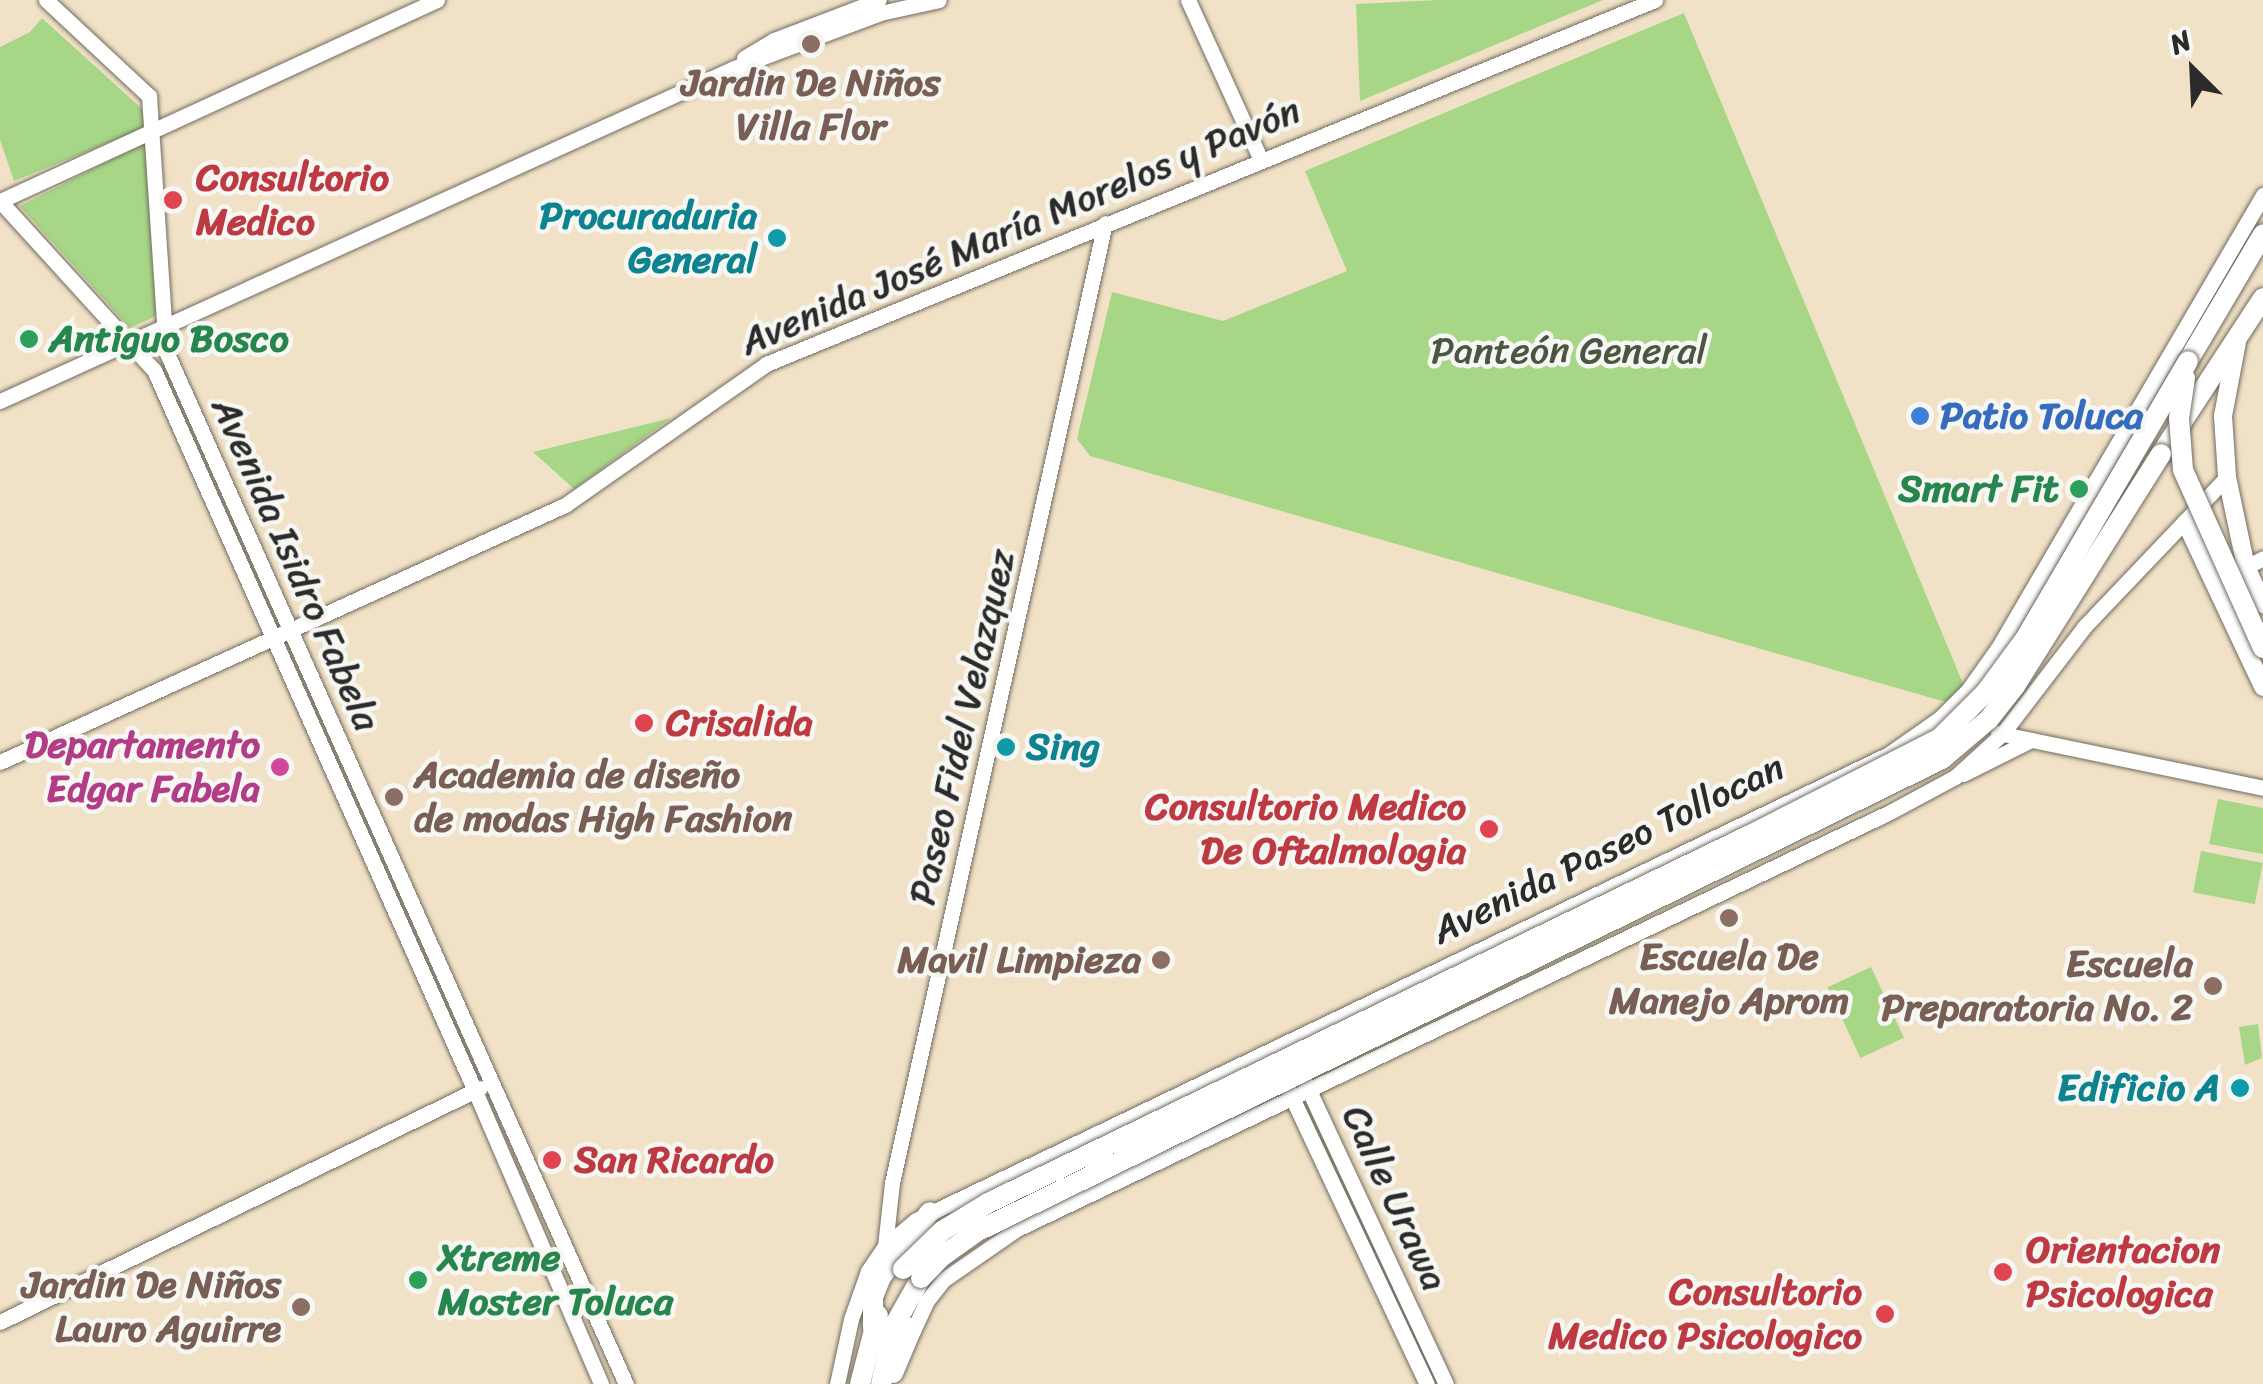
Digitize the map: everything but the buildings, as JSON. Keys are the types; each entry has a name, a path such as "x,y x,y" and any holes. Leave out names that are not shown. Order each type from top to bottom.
{"highway":[{"name":"Avenida Paseo Tollocan","path":"860,1384 873,1328 942,1231 988,1203 1748,836 1940,738 1986,692 2025,639 2263,234"},
{"name":"Avenida Paseo Tollocan","path":"884,1384 895,1324 912,1274 976,1232 1292,1074 1900,783 1942,759 1989,719 2015,686 2263,298"},
{"path":"2188,361 2179,418 2183,470 2263,648"},
{"path":"873,1328 873,1297 881,1277 930,1212"},
{"path":"884,1384 912,1328"}],"main road":[{"name":"Avenida Isidro Fabela","path":"46,0 149,96 169,360 626,1384"},
{"path":"0,201 437,0"},
{"path":"734,68 774,40 879,0"},
{"path":"0,401 734,68 880,13 939,0"},
{"path":"1188,0 1260,158"},
{"name":"Avenida José María Morelos y Pavón","path":"0,762 576,500 766,364 1646,1"},
{"name":"Avenida Paseo Tollocan","path":"837,1384 858,1294 885,1246 930,1212 1888,754 1940,718 1968,690 1998,648 2263,195"},
{"name":"Avenida Isidro Fabela","path":"0,201 154,370 476,1091 601,1384"},
{"name":"Paseo Fidel Velazquez","path":"885,1246 892,1182 1105,223"},
{"path":"2229,617 2244,604 2263,604 2227,477 2223,416 2239,335"},
{"path":"1955,776 2002,734 2084,627 2227,477"},
{"path":"2186,523 2263,687"},
{"path":"2212,583 2254,563"},
{"path":"1998,648 1998,671 2006,684 2035,694"},
{"path":"1940,718 2263,788"},
{"path":"898,1384 912,1328 942,1280 978,1252 1292,1097 1890,812 1955,776 2003,758 2031,740"},
{"path":"1855,770 1871,772 1886,784 1893,800 1890,812"},
{"path":"1343,1014 1337,1028 1341,1050 1357,1065 1366,1062"},
{"name":"Calle Urawa","path":"1276,1044 1309,1089 1446,1384"},
{"name":"Calle Urawa","path":"1276,1044 1292,1097 1427,1384"},
{"path":"1219,1071 1238,1074 1252,1086 1255,1107 1245,1121"},
{"path":"0,1322 493,1082"},
{"path":"1124,1116 1116,1130 1114,1146 1120,1160 1137,1172"}],"green space":[{"path":"1603,0 1360,101 1356,4"},
{"name":"Panteón General","path":"1684,13 1964,686 1949,703 1090,456 1077,439 1112,292 1223,321 1347,271 1305,171"},
{"path":"42,18 141,108 145,118 142,129 14,181 0,140 0,47 30,32"},
{"path":"146,142 160,314 130,328 20,206"},
{"path":"671,418 574,489 533,452"},
{"path":"2218,799 2263,808 2263,854 2209,844"},
{"path":"2201,851 2263,863 2255,904 2193,892"},
{"path":"1871,967 1904,1038 1860,1058 1827,987"},
{"path":"2258,1024 2262,1058 2245,1065 2239,1027"}],"place":[{"name":"Jardin De Niños Villa Flor","path":"811,44"},
{"name":"Consultorio Medico","path":"173,200"},
{"name":"Procuraduria General","path":"777,238"},
{"name":"Antiguo Bosco","path":"29,339"},
{"name":"Patio Toluca","path":"1920,416"},
{"name":"Smart Fit","path":"2079,489"},
{"name":"Crisalida","path":"644,723"},
{"name":"Sing","path":"1006,747"},
{"name":"Departamento Edgar Fabela","path":"280,767"},
{"name":"Academia de diseño de modas High Fashion","path":"394,797"},
{"name":"Consultorio Medico De Oftalmologia","path":"1489,829"},
{"name":"Escuela De Manejo Aprom","path":"1729,918"},
{"name":"Mavil Limpieza","path":"1161,960"},
{"name":"Escuela Preparatoria No. 2","path":"2213,986"},
{"name":"Edificio A","path":"2240,1088"},
{"name":"San Ricardo","path":"552,1160"},
{"name":"Orientacion Psicologica","path":"2003,1272"},
{"name":"Xtreme Moster Toluca","path":"418,1280"},
{"name":"Jardin De Niños Lauro Aguirre","path":"301,1307"},
{"name":"Consultorio Medico Psicologico","path":"1885,1314"}]}
